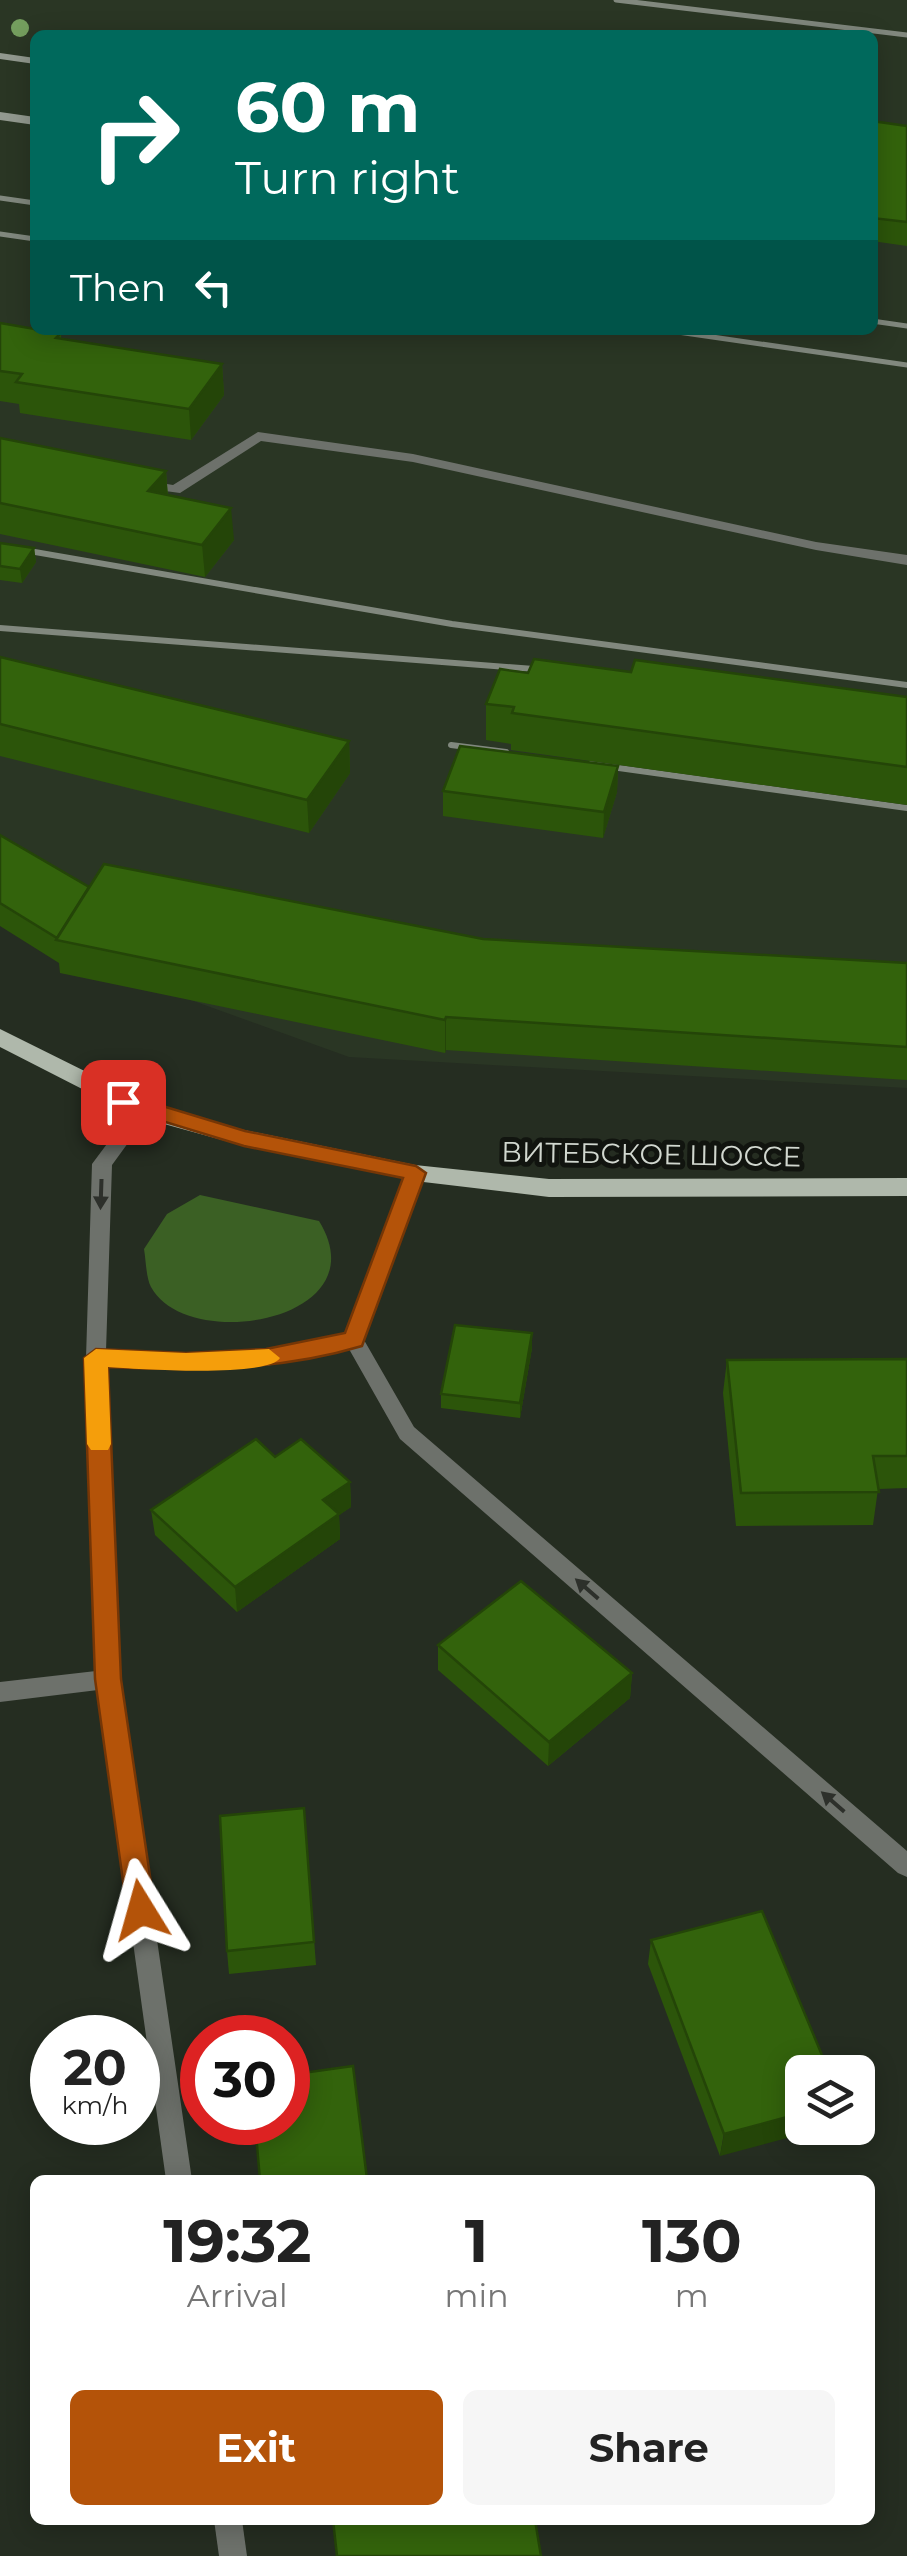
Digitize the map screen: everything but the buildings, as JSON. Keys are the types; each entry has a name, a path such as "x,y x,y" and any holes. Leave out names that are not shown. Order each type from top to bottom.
{"main road":[{"path":"0,56 30,60"},
{"path":"0,116 30,119"},
{"name":"ВИТЕБСКОЕ ШОССЕ","path":"0,1038 143,1110 244,1138 416,1173 548,1188 907,1188"}],"street":[{"path":"136,483 174,490 258,436 413,458 816,546 907,560"},
{"path":"143,1110 102,1164 96,1358 108,1679 179,2175"},
{"path":"354,1340 416,1173"},
{"path":"96,1358 186,1362 266,1358 354,1340"},
{"path":"354,1340 407,1433 907,1866"},
{"path":"0,1692 108,1679"},
{"path":"229,2525 233,2556"}],"shaded area":[{"path":"0,0 907,0 907,1088 349,1057 88,963 0,911"}],"green space":[{"path":"200,1195 319,1221 331,1255 324,1283 303,1303 272,1317 236,1322 201,1319 171,1308 151,1287 144,1249 167,1214"}],"railway":[{"path":"616,0 865,30"},
{"path":"878,32 907,35"},
{"path":"0,198 30,202"},
{"path":"0,234 30,238"},
{"path":"878,322 907,326"},
{"path":"699,335 907,365"},
{"path":"0,546 452,624 907,685"},
{"path":"0,628 560,671"},
{"path":"451,745 506,752"},
{"path":"590,764 907,808"}],"slow traffic":[{"path":"99,1444 96,1358 186,1362 269,1358"}],"route":[{"path":"123,1102 244,1138 416,1173 354,1340 266,1358 186,1362 96,1358 108,1679 141,1910"}]}
